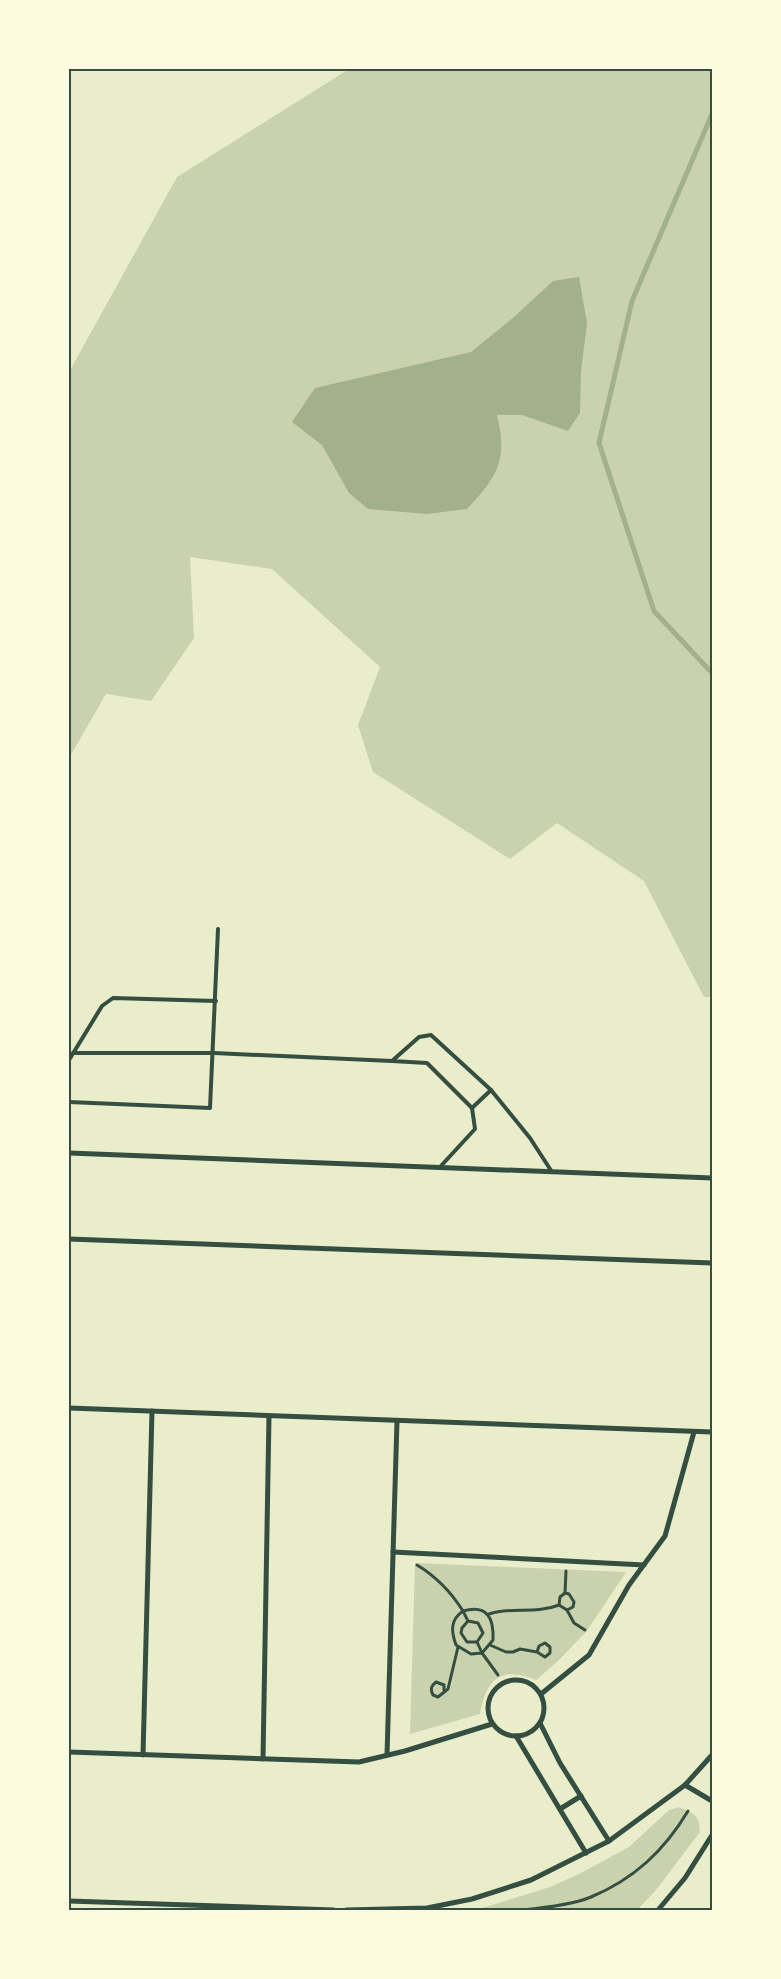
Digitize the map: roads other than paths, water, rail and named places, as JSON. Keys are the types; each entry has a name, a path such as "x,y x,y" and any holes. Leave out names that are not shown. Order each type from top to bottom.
{"street":[{"path":"69,1153 712,1178"},
{"path":"69,1239 712,1263"},
{"path":"69,1408 712,1432"},
{"path":"143,1755 152,1411"},
{"path":"263,1759 269,1416"},
{"path":"387,1755 397,1420"},
{"path":"542,1694 589,1654 629,1585 665,1536 694,1432"},
{"path":"393,1552 644,1565"},
{"path":"516,1679 531,1683 542,1694 545,1709 540,1723 530,1733 516,1736 502,1733 492,1724 487,1709 490,1694 501,1683 516,1679"},
{"path":"540,1723 560,1763 610,1841"},
{"path":"69,1752 359,1762 492,1724"},
{"path":"516,1736 586,1853"},
{"path":"346,1910 427,1908 472,1899 531,1880 610,1841 685,1784 710,1762 712,1754"},
{"path":"685,1784 712,1801"},
{"path":"560,1808 581,1796"},
{"path":"658,1910 685,1878 712,1835"},
{"path":"69,1901 334,1910"}],"lane":[{"path":"69,1102 210,1108 214,1053 218,930"},
{"path":"69,1060 102,1006 113,998 216,1001"},
{"path":"392,1061 418,1036 431,1035 491,1090 530,1138 552,1172"},
{"path":"73,1053 214,1053 427,1063 472,1108 475,1129 440,1167"},
{"path":"472,1108 491,1090"}],"waterway":[{"path":"712,114 632,301 599,443 654,611 712,673"}]}
